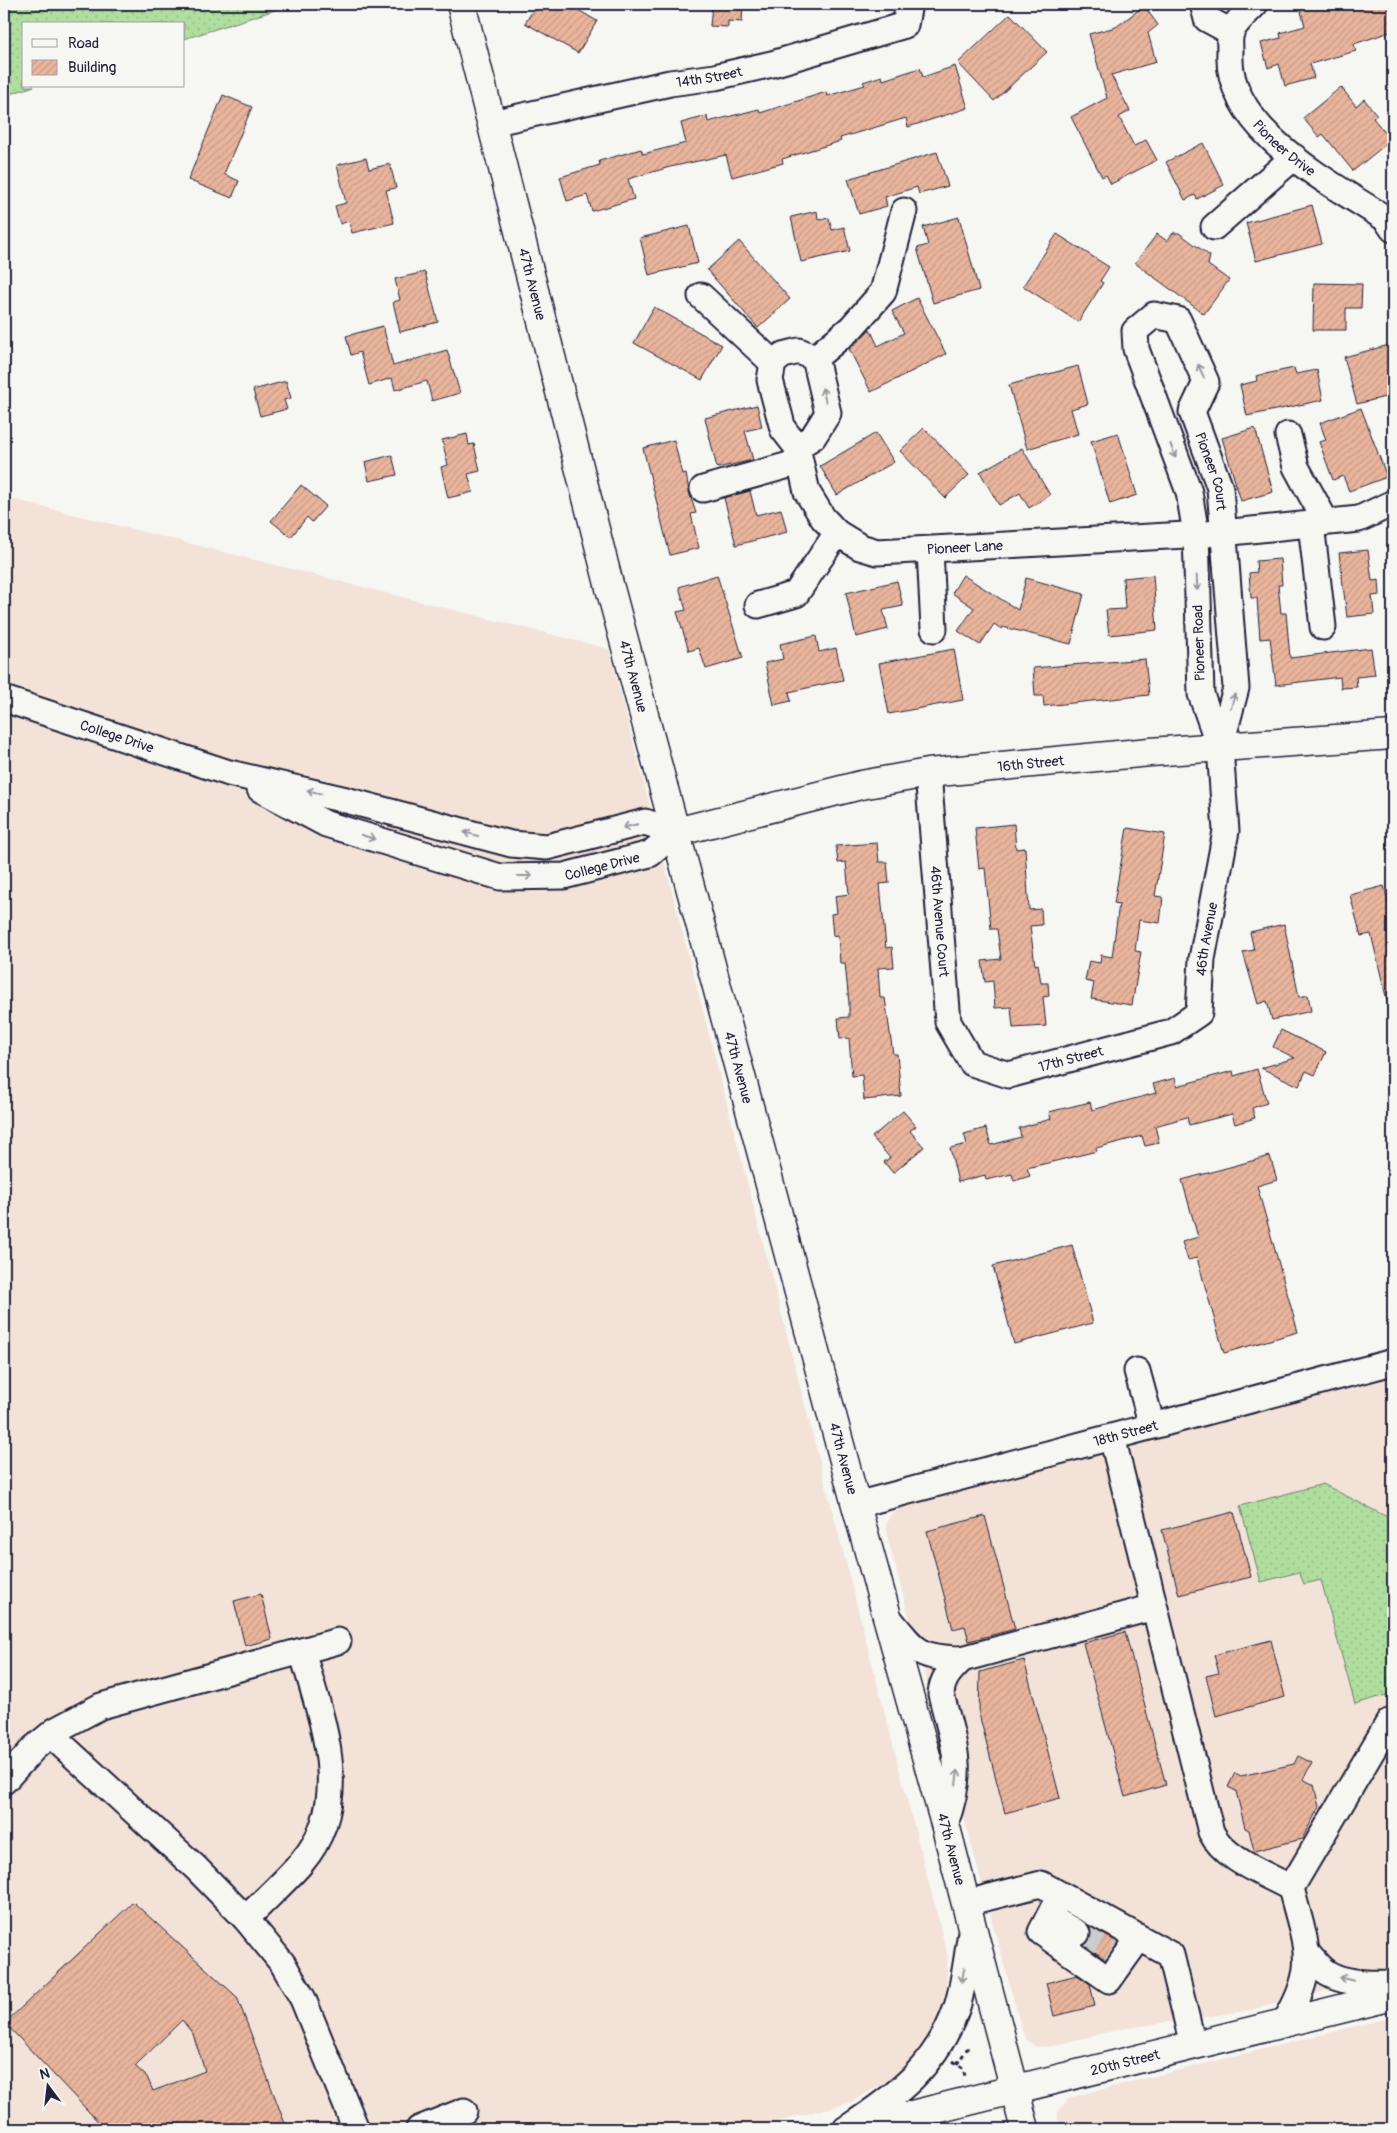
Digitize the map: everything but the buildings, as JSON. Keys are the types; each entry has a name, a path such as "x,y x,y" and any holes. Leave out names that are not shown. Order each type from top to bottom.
{"main road":[{"name":"47th Avenue","path":"461,4 582,478 856,1505 945,1824 1025,2129"},
{"name":"16th Street","path":"676,832 851,787 928,773 1150,752 1393,735"},
{"name":"20th Street","path":"855,2129 1393,1996"}],"street":[{"name":"14th Street","path":"492,123 670,83 715,77 772,64 905,25 909,4"},
{"path":"1203,4 1207,19 1231,32 1255,4"},
{"name":"Pioneer Drive","path":"1231,32 1229,64 1236,89 1261,128 1280,147 1386,219 1393,229"},
{"path":"1214,227 1294,157"},
{"path":"815,358 851,328 883,292 904,211"},
{"path":"701,296 774,363 783,355 799,351 815,358"},
{"name":"Pioneer Court","path":"1196,534 1189,492 1136,349 1135,330 1154,315 1178,320 1206,382 1192,412 1220,488 1222,533"},
{"path":"703,489 798,455 813,437 828,413 815,358"},
{"name":"Pioneer Lane","path":"774,363 770,380 782,429 798,455 807,492 823,518 837,533 860,547 877,552 930,550 1196,534"},
{"path":"1162,421 1192,412"},
{"path":"1288,435 1296,467 1319,523 1323,627"},
{"path":"1196,534 1359,519 1393,503"},
{"path":"758,605 796,594 837,533"},
{"name":"Pioneer Road","path":"1220,748 1236,688 1222,533"},
{"name":"Pioneer Road","path":"1196,534 1200,694 1220,748 1226,831"},
{"path":"930,550 934,629"},
{"name":"College Drive","path":"4,699 229,773 346,800 511,844 547,847 645,822 676,832"},
{"name":"College Drive","path":"229,773 326,824 500,877 564,876 650,854 676,832"},
{"name":"46th Avenue Court","path":"928,773 948,1022 972,1063"},
{"name":"46th Avenue","path":"1171,1032 1199,1013 1202,959 1226,831"},
{"name":"17th Street","path":"972,1063 1009,1075 1171,1032"},
{"name":"18th Street","path":"856,1505 1393,1362"},
{"path":"1137,1371 1152,1426"},
{"path":"1112,1437 1210,1832 1216,1842 1228,1854 1291,1888"},
{"path":"886,1616 915,1649 922,1654 939,1658 962,1659 1154,1607"},
{"path":"4,1781 34,1748 67,1723 101,1706 338,1641"},
{"path":"246,1919 303,1862 317,1840 327,1816 332,1787 331,1759 302,1651"},
{"path":"945,1824 956,1791 958,1769 941,1694 947,1673 962,1659"},
{"path":"1285,2022 1297,2004 1306,1982 1307,1953 1291,1888 1389,1722 1393,1721"},
{"path":"51,1735 196,1868 246,1919 283,1964 303,1999 356,2129"},
{"path":"846,2129 891,2099 916,2077 936,2052 956,2007 969,1915 1042,1884 1171,1955 1193,2045"},
{"path":"1060,1895 1041,1932 1109,1980 1116,1958 1139,1938"},
{"path":"1049,1917 1077,1933"},
{"path":"1307,1953 1324,1971 1342,1978 1376,1984 1393,1983"},
{"path":"419,2129 464,2111"}],"path":[{"path":"957,2064 967,2049 972,2048"},
{"path":"946,2058 963,2068 965,2076"}],"shaded area":[{"path":"4,497 609,649 948,1957 945,2008 910,2068 849,2103 748,2129 4,2129"},
{"path":"1393,1375 1393,1975 1245,2011 1120,2029 1052,2046 1036,2047 1028,2041 1022,2030 889,1543 886,1525 890,1515 900,1508"},
{"path":"1393,2017 1393,2129 1058,2129 1058,2112 1068,2099 1079,2095"}],"green space":[{"path":"4,4 294,4 185,39 185,22 22,22 22,88 28,88 4,96"},
{"path":"1323,1484 1393,1520 1393,1693 1355,1704 1321,1580 1304,1584 1299,1572 1261,1582 1240,1506"}],"tunnel":[{"path":"1077,1933 1111,1955"}]}
